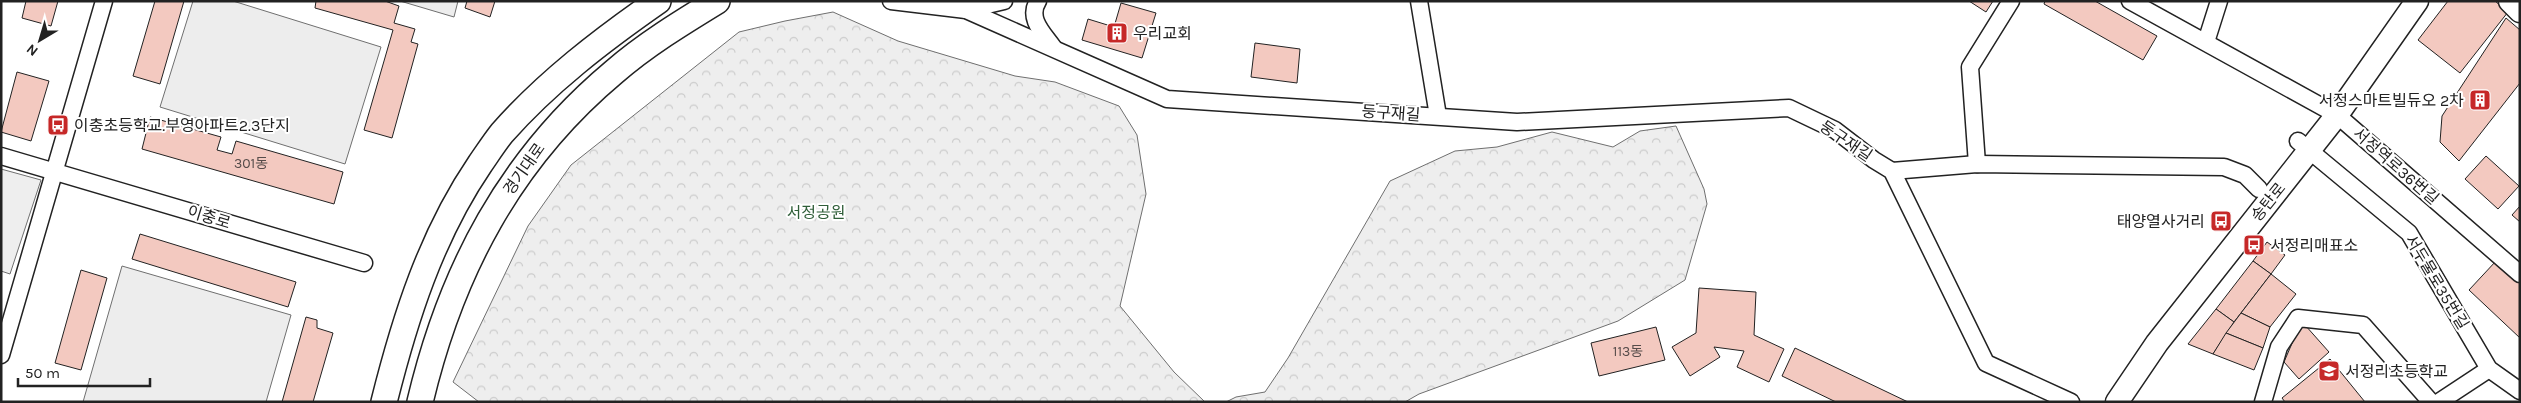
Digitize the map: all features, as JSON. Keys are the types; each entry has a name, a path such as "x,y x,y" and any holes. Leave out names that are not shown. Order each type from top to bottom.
{"main road":[{"path":"384,402 416,289 464,188 501,134 530,105 576,62 658,1"},
{"name":"경기대로","path":"420,402 432,353 453,291 478,238 526,162 550,134 614,72 671,29 717,1"},
{"name":"송탄로","path":"2331,111 2400,1"},
{"name":"송탄로","path":"2117,402 2157,342 2304,146 2417,1"},
{"path":"2510,1 2520,10"},
{"name":"송탄로","path":"2102,402 2142,337 2259,189 2304,146"}],"street":[{"path":"1,356 104,1"},
{"name":"둥구재길","path":"891,1 966,10 1167,99 1517,122 1789,108 1835,130 1874,160 1892,171"},
{"path":"966,10 1004,1"},
{"path":"1038,1 1034,8 1035,22 1054,49"},
{"path":"1419,1 1438,116"},
{"path":"1977,164 1970,67 2011,1"},
{"name":"서정역로36번길","path":"2130,1 2331,111 2520,274"},
{"path":"2206,42 2219,1"},
{"name":"서두물로35번길","path":"2304,146 2409,233 2489,368 2520,391"},
{"name":"이충로","path":"1,156 364,263"},
{"path":"2071,402 1986,363 1892,171 1977,164 2224,168 2245,175 2259,189"},
{"path":"2263,402 2279,347 2298,318 2363,325 2431,402"},
{"path":"2439,402 2489,368"}],"green space":[{"name":"서정공원","path":"833,12 898,41 1015,76 1055,82 1119,106 1137,135 1146,194 1120,306 1174,372 1205,402 479,402 453,382 528,226 571,165 739,32"},
{"path":"1676,126 1704,189 1707,204 1685,280 1618,321 1419,394 1405,402 1226,402 1236,397 1265,392 1288,358 1390,181 1455,151 1497,147 1552,132 1613,147 1640,131"},
{"path":"1,169 41,180 10,274 1,271"}],"shaded area":[{"path":"193,1 233,1 381,47 345,164 160,107"},
{"path":"400,1 458,1 454,17"},
{"path":"122,266 291,315 266,402 83,402"}],"building":[{"path":"26,1 58,1 51,26 22,18"},
{"path":"155,1 184,1 160,84 133,76"},
{"path":"316,1 385,1 399,6 394,23 415,29 411,42 418,44 392,138 364,130 393,30 315,8"},
{"path":"467,1 495,1 490,17 465,8"},
{"path":"1969,1 1993,1 1986,12"},
{"path":"2045,1 2095,1 2157,36 2143,60 2044,4"},
{"path":"2448,1 2495,1 2508,12 2460,73 2418,40"},
{"name":"우리교회","path":"1121,3 1156,13 1142,58 1082,40 1088,19 1114,27"},
{"name":"서정스마트빌듀오 2차","path":"2506,18 2520,30 2520,83 2459,161 2440,142 2442,116"},
{"path":"1255,43 1300,49 1297,83 1251,77"},
{"path":"17,72 49,81 31,141 1,132"},
{"path":"150,117 221,137 217,150 232,154 236,141 343,172 334,204 142,149"},
{"path":"2486,156 2519,186 2498,209 2465,179"},
{"path":"2520,206 2520,222 2512,215"},
{"path":"140,234 296,282 288,307 132,259"},
{"path":"2267,242 2285,255 2271,274 2253,261"},
{"path":"2253,261 2271,274 2234,322 2216,309"},
{"path":"2496,261 2520,283 2520,338 2469,290"},
{"path":"81,270 107,278 81,370 55,363"},
{"path":"2271,274 2296,294 2270,327 2241,313"},
{"path":"1699,288 1756,292 1754,335 1784,349 1769,382 1737,367 1744,351 1714,347 1720,357 1690,376 1672,347 1696,333"},
{"path":"2216,309 2234,322 2213,354 2188,344"},
{"path":"2241,313 2270,327 2263,348 2226,333"},
{"path":"306,317 317,320 317,328 333,333 313,402 282,402"},
{"path":"2305,325 2329,352 2299,379 2284,362 2296,334"},
{"path":"1656,327 1665,360 1599,376 1591,343"},
{"path":"2226,333 2263,348 2254,370 2213,354"},
{"path":"1795,348 1908,402 1836,402 1782,376"},
{"path":"2330,359 2365,402 2285,402 2282,398"}],"place":[{"name":"우리교회","path":"1117,33"},
{"name":"서정스마트빌듀오 2차","path":"2480,100"},
{"name":"이충초등학교.부영아파트2.3단지","path":"58,125"},
{"name":"태양열사거리","path":"2221,221"},
{"name":"서정리매표소","path":"2254,245"},
{"name":"서정리초등학교","path":"2329,371"}]}
